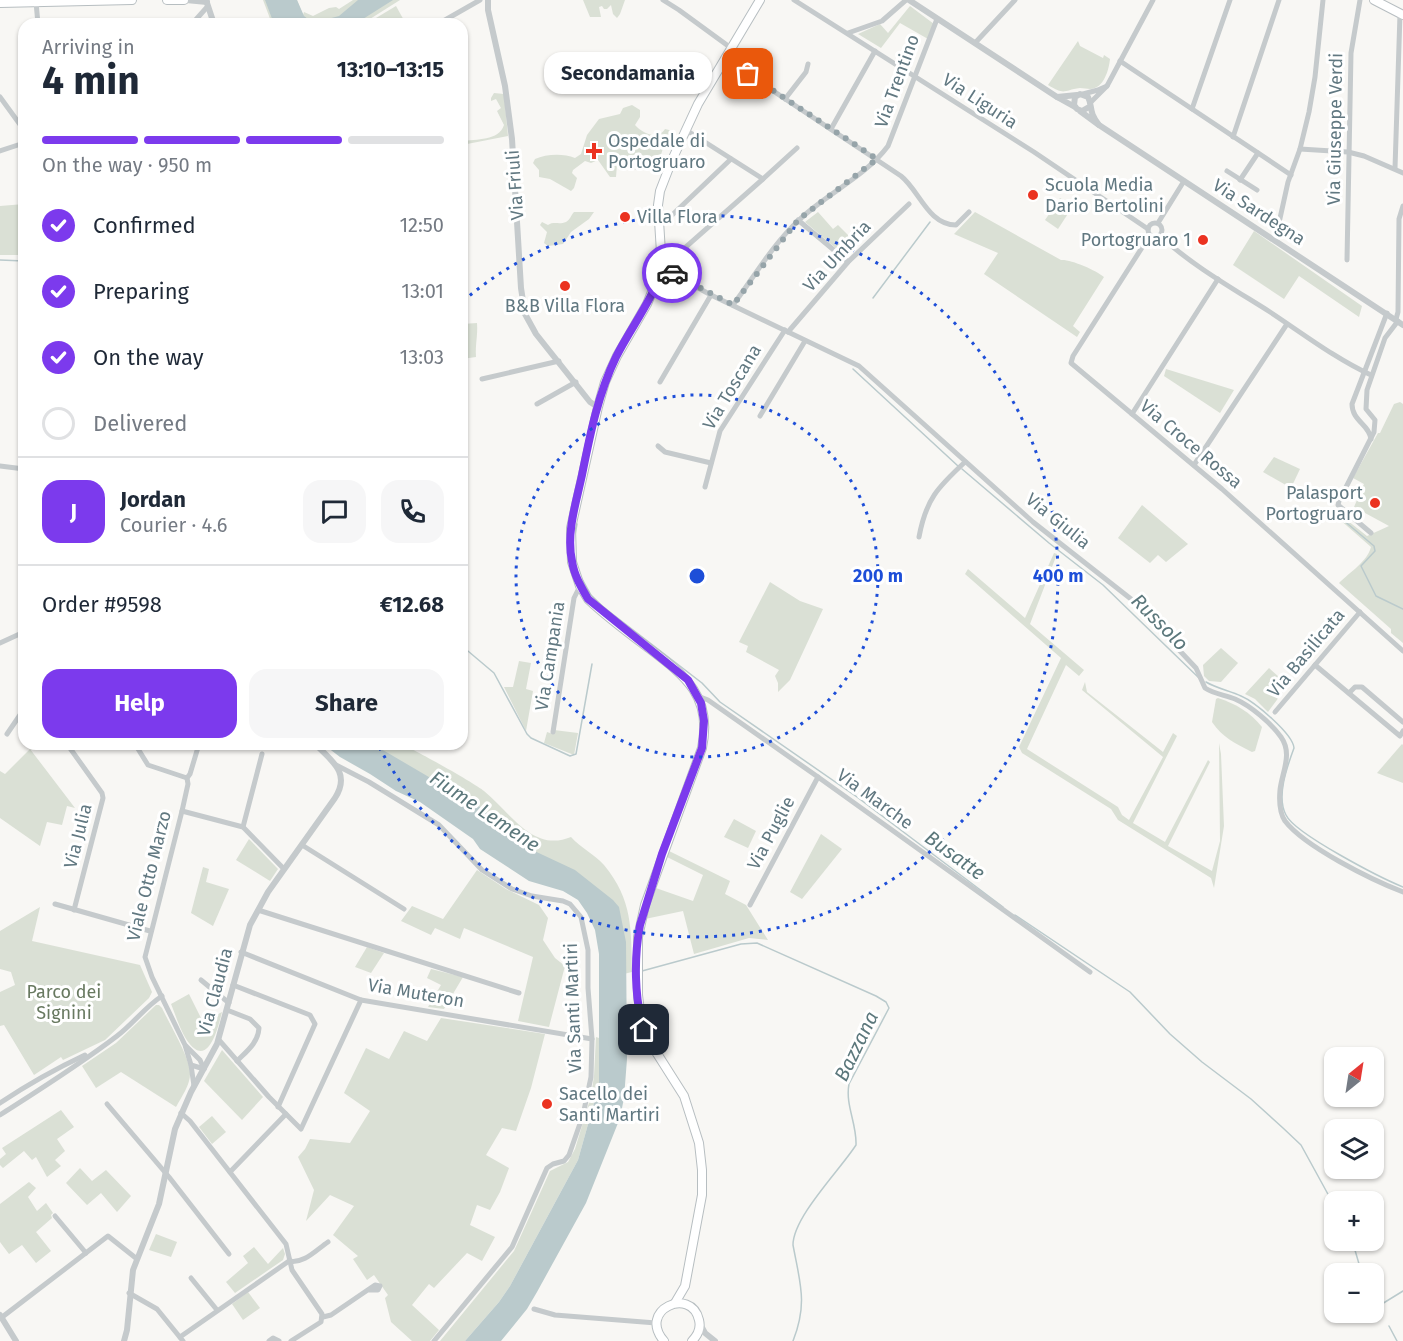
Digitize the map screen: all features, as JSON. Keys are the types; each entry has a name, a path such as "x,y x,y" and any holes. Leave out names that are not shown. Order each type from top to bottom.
{"main road":[{"path":"0,3 132,0"},
{"path":"167,0 185,0"},
{"path":"661,1340 656,1323 662,1310 675,1303 685,1286 702,1195 702,1170 699,1143 684,1096 658,1058 644,1030 639,1005 638,937 645,905 702,748 704,721 698,696 688,680 588,599 580,586 572,562 571,528 585,459 605,382 647,304 662,268 658,219 660,191 686,129 760,0"},
{"path":"1374,0 1401,14"},
{"path":"685,1286 689,1306 700,1322 699,1329 692,1340"},
{"path":"675,1303 689,1306"}],"street":[{"path":"185,0 208,2"},
{"path":"448,18 480,0"},
{"name":"Via Friuli","path":"488,0 511,129 523,304 536,334 590,402 598,407"},
{"path":"663,0 731,48"},
{"name":"Via Liguria","path":"794,0 1050,163 1149,232"},
{"path":"848,33 882,21 908,0"},
{"name":"Via Sardegna","path":"908,0 1399,322"},
{"path":"975,43 1015,0"},
{"path":"1080,95 1073,102 1077,109 1085,110 1107,86 1153,0"},
{"path":"1192,108 1230,0"},
{"path":"1233,137 1279,0"},
{"path":"1275,241 1286,190 1300,149 1315,77 1323,0"},
{"name":"Via Giuseppe Verdi","path":"1347,261 1351,53 1360,0"},
{"path":"36,2 37,18"},
{"path":"196,18 208,2"},
{"path":"208,2 212,18"},
{"path":"1395,168 1401,14"},
{"name":"Via Trentino","path":"733,305 798,220 877,159 888,146 937,19"},
{"path":"831,129 875,51"},
{"path":"725,59 906,180 916,195 943,223 956,225 969,212"},
{"path":"1120,61 1291,175"},
{"path":"785,99 806,72 808,64"},
{"path":"1057,97 1080,95 1107,86"},
{"path":"1080,95 1088,97 1091,114 1098,125"},
{"path":"0,97 18,122"},
{"path":"686,129 764,179"},
{"path":"0,151 18,145"},
{"path":"662,268 797,148"},
{"path":"1300,149 1348,152 1395,168 1403,173"},
{"path":"1240,180 1258,153"},
{"path":"658,219 669,218 731,159"},
{"path":"1227,171 1257,190"},
{"path":"1158,223 1184,181"},
{"name":"Via Umbria","path":"787,331 848,262 909,204"},
{"path":"1371,533 1338,505 1374,432 1375,420 1366,409 1365,397 1385,338 1399,322 1399,219 1403,206"},
{"path":"798,220 848,262"},
{"path":"1158,223 1151,224 1149,232 1154,237 1160,236 1186,258 1371,375"},
{"path":"1158,223 1162,227 1160,236"},
{"name":"Via Croce Rossa","path":"1149,232 1073,356 1071,363 1194,465 1403,651"},
{"name":"Via Giulia","path":"662,268 711,295 859,366 964,464 1131,599 1188,659 1209,691 1246,705 1281,737 1287,753 1280,787 1279,807 1284,820 1292,828 1340,861 1403,892"},
{"path":"1132,414 1218,279"},
{"path":"660,382 711,295"},
{"path":"1371,439 1369,431 1355,416 1352,404 1387,313"},
{"path":"1194,465 1287,324"},
{"name":"Via Toscana","path":"705,487 720,431 787,331"},
{"path":"760,416 805,341"},
{"path":"482,378 559,361"},
{"path":"537,404 576,382"},
{"path":"1355,416 1366,409"},
{"path":"658,446 665,453 711,463"},
{"path":"919,537 925,510 930,500 964,464"},
{"path":"0,466 18,468"},
{"name":"Via Campania","path":"553,732 574,598 580,586"},
{"name":"Via Basilicata","path":"1275,712 1360,612"},
{"path":"0,644 18,636"},
{"path":"1315,665 1402,735"},
{"path":"1349,693 1355,687 1362,687 1403,722"},
{"name":"Via Marche","path":"698,696 708,700 818,777 1090,972"},
{"path":"7,734 18,718"},
{"name":"Via Julia","path":"72,750 102,793 103,798 74,910"},
{"path":"139,750 148,765 187,778"},
{"name":"Viale Otto Marzo","path":"194,1086 185,1045 145,957 182,811 188,784 187,778 196,750"},
{"path":"321,750 336,765"},
{"path":"243,827 262,754"},
{"name":"Via Santi Martiri","path":"336,765 439,825 482,870 512,889 532,896 563,900 581,917 586,938 592,1039 591,1077 583,1115 569,1155 564,1161 547,1168 512,1247 434,1341"},
{"name":"Via Claudia","path":"124,1341 127,1330 129,1293 137,1258 159,1204 175,1130 194,1086 219,1040 250,925 284,869 339,792 341,778 336,765"},
{"name":"Via Puglie","path":"750,904 818,777"},
{"path":"182,811 243,827 284,869"},
{"path":"302,845 404,909"},
{"path":"55,904 150,931"},
{"path":"258,910 519,993"},
{"name":"Via Muteron","path":"241,952 361,1000 592,1039"},
{"path":"201,980 228,1006 250,1019 258,1028 258,1037 253,1045 237,1061"},
{"path":"233,985 310,1016 315,1024 278,1107"},
{"path":"0,1115 62,1075 126,1029 152,1002 162,996"},
{"path":"219,1040 278,1107 301,1129 361,1000"},
{"name":"Viale Otto Marzo","path":"185,1045 204,1069"},
{"path":"0,1103 61,1066 94,1051"},
{"path":"195,1055 203,1056 214,1051"},
{"path":"191,1065 204,1069"},
{"path":"106,1104 166,1174 229,1254"},
{"path":"181,1113 190,1120 286,1244 292,1270 323,1317"},
{"path":"230,1172 286,1114"},
{"path":"55,1216 86,1253"},
{"path":"16,1341 1,1316 108,1236 137,1258"},
{"path":"289,1261 296,1263 302,1261 328,1242"},
{"path":"129,1293 157,1310 182,1339 218,1310 289,1261"},
{"path":"191,1278 218,1310"},
{"path":"323,1317 331,1316 369,1290"},
{"path":"534,1309 555,1315 656,1323"},
{"path":"291,1341 321,1322 323,1317"},
{"path":"700,1322 702,1329 713,1340"},
{"path":"269,1341 273,1338 279,1341"},
{"path":"692,1340 713,1340"}],"green space":[{"path":"263,0 297,0 303,15 304,12 313,16 329,8 339,9 353,0 400,0 372,18 270,18"},
{"path":"583,0 625,0 617,18 613,14 611,5 607,9 599,7 601,17 590,17"},
{"path":"396,6 403,18 376,18"},
{"path":"910,6 934,24 928,39 900,23 881,48 858,34 880,24 888,33"},
{"path":"1078,41 1080,46 1103,58 1104,55 1110,59 1102,82 1095,88 1064,91 1048,85"},
{"path":"494,93 504,94 508,136 468,144 468,140 492,137 504,125 497,111 501,108 496,99 491,101"},
{"path":"632,105 640,110 640,117 635,125 642,131 655,135 665,129 673,131 665,142 658,164 645,169 631,170 627,161 622,159 617,165 616,177 610,177 598,160 591,163 585,161 573,170 572,173 577,178 571,191 550,179 539,177 539,170 533,163 535,159 555,155 575,158 581,154 587,135 599,119 620,114 623,108"},
{"path":"1060,198 1073,206 1058,229 1045,220"},
{"path":"18,204 18,255 0,255 0,206"},
{"path":"574,212 594,212 589,219 571,232 563,244 548,246 544,243 547,232 540,225 542,222 548,225 563,223 569,220"},
{"path":"818,212 833,229 838,225 858,245 848,256 845,256 805,222"},
{"path":"975,212 1061,260 1083,266 1104,277 1073,326 1080,332 1077,337 984,274 998,253 954,234"},
{"path":"1254,231 1362,306 1359,317 1299,276 1284,299 1233,265"},
{"path":"477,323 476,357 468,358 468,324"},
{"path":"1166,369 1234,390 1220,413 1164,376"},
{"path":"1400,402 1403,404 1403,643 1391,633 1391,629 1339,583 1362,562 1371,547 1330,511 1333,509 1367,536 1389,526 1354,507 1364,484 1353,478 1380,433 1394,404"},
{"path":"1274,457 1300,469 1291,488 1263,472"},
{"path":"1142,505 1188,544 1166,562 1158,555 1150,563 1118,538"},
{"path":"1054,553 1057,554 1030,624 1084,670 1079,676 1066,665 1027,749 1118,807 1122,815 1129,820 1163,757 1082,690 1085,682 1087,692 1163,752 1173,733 1177,736 1133,823 1165,842 1208,760 1210,762 1168,846 1212,871 1220,841 1219,743 1224,826 1214,888 1211,878 1118,820 1111,809 1022,753 1019,747 1061,658 965,574 968,569 1025,618"},
{"path":"770,582 800,601 823,609 790,680 778,692 775,676 779,670 746,652 748,646 739,642"},
{"path":"1221,648 1238,663 1221,682 1209,681 1204,676 1203,665"},
{"path":"519,661 531,663 526,689 533,691 526,731 504,687 513,687"},
{"path":"1269,668 1288,685 1268,712 1255,699 1245,694"},
{"path":"1218,698 1242,709 1262,727 1255,751 1252,752 1230,740 1212,722"},
{"path":"554,730 578,733 574,755 544,743 547,732 553,734"},
{"path":"1403,745 1403,783 1377,773"},
{"path":"31,750 75,808 67,806 62,825 47,822 40,846 0,818 0,771 5,774"},
{"path":"358,750 413,750 484,791 523,828 534,835 545,840 571,837 604,865 620,890 629,915 632,972 607,978 593,900"},
{"path":"734,819 756,831 748,848 724,837"},
{"path":"821,834 842,849 802,899 790,892"},
{"path":"249,839 278,869 270,881 236,860"},
{"path":"667,850 730,881 725,894 746,905 768,940 749,938 694,954 683,911 645,919 653,887 693,901 703,875 665,856"},
{"path":"203,867 209,869 206,882 229,889 213,926 191,913"},
{"path":"477,870 506,889 539,905 548,918 543,940 555,958 565,966 549,1027 518,1021 533,957 464,928 460,939 435,928 431,935 401,921 412,906 443,919"},
{"name":"Parco dei Signini","path":"40,907 32,941 140,965 152,992 149,998 105,1040 63,1060 61,1057 34,1075 4,1025 0,1026 0,992 15,985 11,972 0,969 0,931"},
{"path":"367,947 384,953 371,973 355,967"},
{"path":"431,969 463,977 444,1009 428,1007 441,985 427,978"},
{"path":"189,994 203,1022 222,1012 212,1042 202,1051 196,1050 186,1039 171,1004"},
{"name":"Parco dei Signini","path":"156,1005 162,1008 189,1065 189,1081 176,1107 121,1072 96,1088 82,1066 116,1043"},
{"path":"441,1018 545,1034 531,1088 516,1131 502,1128 486,1155 509,1168 490,1210 477,1205 470,1225 495,1237 482,1261 467,1253 434,1288 429,1284 412,1305 439,1330 430,1341 412,1341 391,1322 385,1298 388,1295 374,1275 367,1280 353,1259 358,1256 333,1235 354,1206 330,1195 306,1221 314,1190 298,1157 310,1139 350,1143 370,1111 344,1093 366,1048 389,1059 404,1031 427,1041"},
{"path":"596,1037 599,1038 599,1085 578,1160 510,1286 499,1302 465,1341 440,1341 514,1251 550,1171 568,1162 575,1149 591,1096"},
{"path":"222,1050 263,1097 242,1120 204,1081"},
{"path":"61,1110 74,1127 57,1139 65,1151 55,1160 61,1166 47,1177 36,1157 32,1160 24,1151 3,1168 0,1165 0,1159 6,1154 2,1148"},
{"path":"212,1116 226,1132 212,1144 199,1127"},
{"path":"80,1168 92,1181 106,1170 131,1196 117,1212 101,1193 87,1205 66,1183"},
{"path":"29,1182 36,1188 28,1197 37,1211 46,1203 53,1213 52,1218 36,1232 51,1251 36,1263 22,1245 9,1254 0,1242 0,1204"},
{"path":"156,1234 177,1242 171,1257 149,1250"},
{"path":"254,1247 268,1264 283,1248 285,1254 283,1260 235,1293 226,1282 248,1263 243,1256"},
{"path":"248,1292 260,1308 243,1320 232,1304"}],"shaded area":[{"path":"265,0 297,0 307,18 272,18"},
{"path":"358,0 393,0 364,18 332,18 339,16"},
{"path":"331,750 382,750 480,807 528,848 575,870 619,907 626,942 627,1059 620,1118 586,1203 527,1309 501,1341 465,1341 510,1286 578,1160 599,1085 599,954 595,930 578,900 563,891 529,881 480,849 473,839 420,802 396,791"}],"waterway":[{"name":"Russolo","path":"873,298 930,222"},
{"path":"0,260 18,261"},
{"name":"Russolo","path":"853,369 958,466"},
{"name":"Russolo","path":"962,469 1049,543 1103,585 1199,678"},
{"path":"1336,514 1374,546 1375,551 1361,566 1376,596 1403,609"},
{"name":"Busatte","path":"575,535 577,524"},
{"name":"Busatte","path":"581,577 591,595 602,606 702,683 720,702 857,797 1003,907"},
{"path":"468,651 494,673 527,734 570,756 576,754 592,664"},
{"name":"Russolo","path":"1206,682 1241,696 1255,705 1272,719 1292,742 1294,748 1288,764 1282,800 1286,815 1293,823 1321,844 1403,887"},
{"name":"Busatte","path":"1015,915 1130,992 1170,1034 1202,1062 1251,1099 1301,1145 1326,1191"},
{"name":"Bazzana","path":"642,971 741,944 757,943 876,996 886,1002 889,1008 849,1084 848,1092 856,1145 818,1194 795,1234 793,1245 800,1282 801,1304 798,1328 793,1341"},
{"name":"Busatte","path":"1355,1251 1359,1263"},
{"name":"Russolo","path":"1384,1303 1403,1291"},
{"name":"Busatte","path":"1389,1326 1397,1341"}],"way so far":[{"path":"672,273 733,305 798,220 877,159 748,74"}],"place":[{"name":"Secondamania","path":"748,74"},
{"name":"Ospedale di Portogruaro","path":"594,151"},
{"name":"Scuola Media Dario Bertolini","path":"1033,195"},
{"name":"Villa Flora","path":"625,217"},
{"name":"Portogruaro 1","path":"1203,240"},
{"name":"B&B Villa Flora","path":"565,286"},
{"name":"Palasport Portogruaro","path":"1375,503"},
{"name":"Sacello dei Santi Martiri","path":"547,1104"}],"route":[{"path":"644,1030 637,971 640,925 662,854 702,748 704,721 701,703 688,680 588,599 580,586 572,562 571,528 590,437 605,382 652,294 662,268 672,273"}],"water label":[{"name":"Fiume Lemene","path":"485,811"}]}
